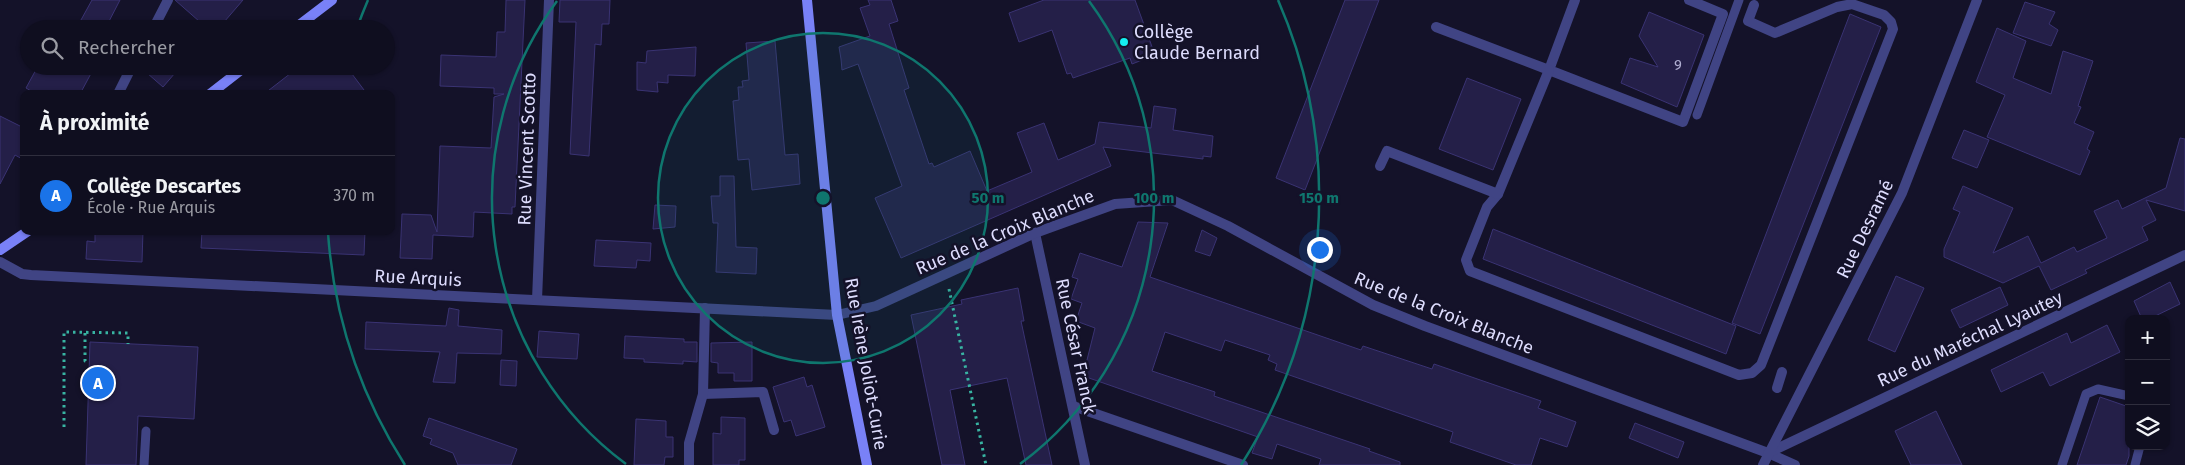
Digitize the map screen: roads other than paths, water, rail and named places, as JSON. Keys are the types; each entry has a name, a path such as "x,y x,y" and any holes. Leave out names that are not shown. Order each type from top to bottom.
{"street":[{"path":"158,20 168,0"},
{"path":"306,20 332,0"},
{"name":"Rue Vincent Scotto","path":"537,300 549,0"},
{"name":"Rue Irène Joliot-Curie","path":"807,0 837,315 867,465"},
{"path":"1575,0 1549,70 1498,194 1487,206 1466,260 1470,271 1739,375 1752,373 1761,365 1893,29 1891,22 1884,15 1852,4 1837,7 1775,33 1748,21 1754,5"},
{"path":"1436,27 1684,122 1723,14 1689,0"},
{"name":"Rue Desramé","path":"1763,465 1902,193 1978,0"},
{"path":"120,90 128,75"},
{"path":"215,90 234,75"},
{"path":"1380,166 1387,151 1498,194"},
{"name":"Rue de la Croix Blanche","path":"837,315 876,306 1035,233 1115,204 1172,200 1228,226 1373,305 1768,453 1795,465"},
{"name":"Rue César Franck","path":"1035,233 1085,465"},
{"path":"1,249 22,235"},
{"name":"Rue du Maréchal Lyautey","path":"1768,453 2185,255"},
{"name":"Rue Arquis","path":"0,262 22,274 31,275 837,315"},
{"path":"689,465 689,443 703,394 704,308"},
{"path":"1777,388 1782,372"},
{"path":"703,394 763,392 774,430"},
{"path":"1073,406 1243,465"}],"lane":[{"path":"1698,115 1739,0"},
{"path":"2062,465 2086,394 2098,389 2125,395"},
{"path":"144,465 146,431"},
{"path":"2134,465 2139,450"}],"place":[{"name":"Collège Claude Bernard","path":"1124,42"},
{"name":"Collège Descartes","path":"98,383"}]}
